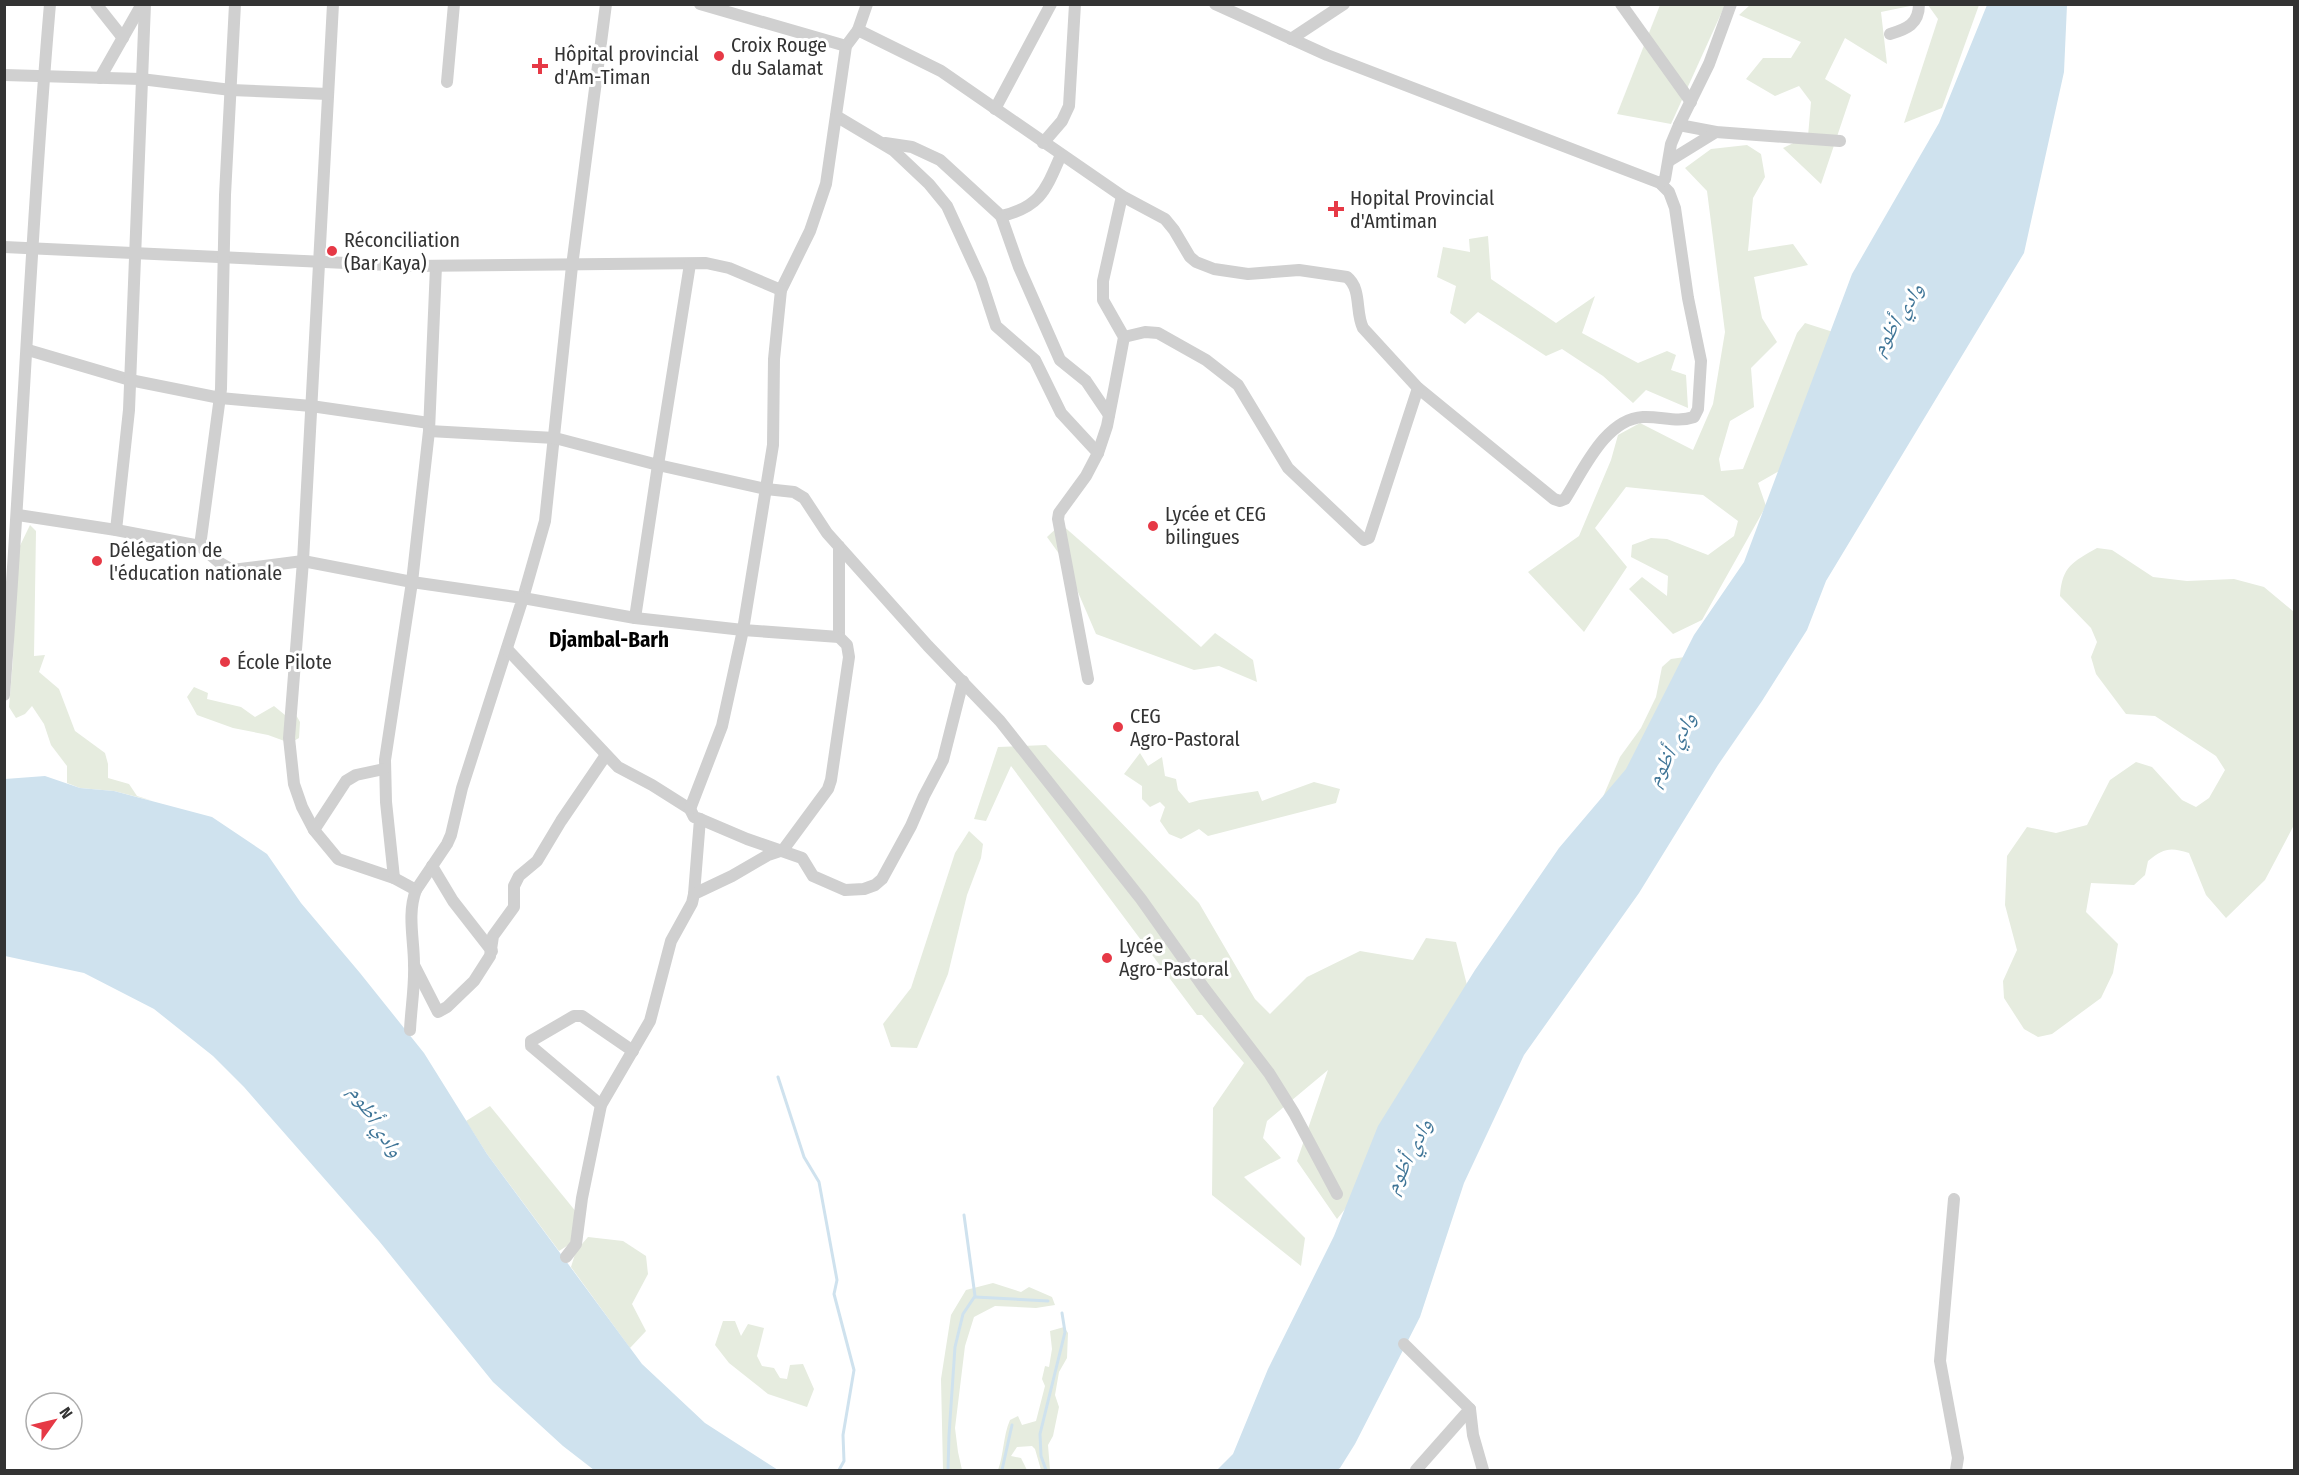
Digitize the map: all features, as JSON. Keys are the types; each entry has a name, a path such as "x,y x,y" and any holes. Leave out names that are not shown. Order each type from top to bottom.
{"street":[{"path":"4,695 8,610 18,515 50,4"},
{"path":"96,4 123,38"},
{"path":"100,78 143,4"},
{"path":"116,530 130,380 143,4"},
{"path":"200,546 220,398 236,4"},
{"path":"333,4 303,561 289,738 294,784 302,807 314,830 338,859 394,878 416,890"},
{"path":"447,82 454,4"},
{"path":"410,1030 414,965 412,901 416,890 451,835 462,788 478,745 545,521 572,266 606,4"},
{"path":"700,4 846,46"},
{"path":"690,809 722,726 743,630 772,445 774,359 781,290 810,231 826,184 846,46 858,30 867,4"},
{"path":"995,109 1051,4"},
{"path":"1043,143 1062,121 1069,106 1075,4"},
{"path":"858,30 941,71 1122,196 1165,219 1190,257 1214,269 1248,274 1299,270 1347,277 1354,282 1359,320 1363,328 1418,388 1554,499 1560,501 1565,499 1611,430 1627,421 1642,417 1685,421 1694,417 1698,409 1701,361 1688,298 1676,208 1669,192 1660,183 1327,55 1215,4"},
{"path":"1291,39 1344,4"},
{"path":"1621,4 1691,102"},
{"path":"1660,183 1665,179 1671,144 1678,125 1709,64 1731,4"},
{"path":"1890,34 1914,24 1919,4"},
{"path":"4,75 141,80 231,90 328,94"},
{"path":"836,116 892,150 929,184 946,206 981,280 996,326 1035,360 1061,413 1098,453"},
{"path":"1678,125 1716,132 1840,141"},
{"path":"1669,161 1716,132"},
{"path":"878,142 912,147 940,159 1001,216 1019,267 1060,360 1086,381 1109,415"},
{"path":"1001,216 1020,212 1046,191 1061,155"},
{"path":"1088,679 1058,519 1059,513 1086,476 1098,453 1109,415 1124,337 1103,300 1103,281 1122,196"},
{"path":"4,247 436,266 690,264 723,266 781,290"},
{"path":"635,618 690,264"},
{"path":"394,878 384,770 412,582 429,427 436,266"},
{"path":"1124,337 1145,332 1158,333 1206,360 1238,385 1288,468 1364,540 1369,538 1418,388"},
{"path":"28,350 130,380 220,398 311,406 429,427 555,438 658,465 799,494 839,546 928,646 1000,721 1141,899 1204,988 1269,1072 1294,1113 1336,1194"},
{"path":"18,515 200,546 232,570 303,561 412,582 523,598 635,618 743,630 839,637 847,645 849,657 830,785 783,850 768,855 694,894"},
{"path":"839,546 839,637"},
{"path":"507,649 618,767 690,809 694,817 802,858 813,876 844,890 864,889 875,885 882,879 912,826 924,796 943,760 963,681"},
{"path":"414,965 438,1012 447,1007 474,981 492,951 493,936 514,907 514,886 519,876 537,861 606,755"},
{"path":"314,830 346,781 356,775 384,770"},
{"path":"567,1257 576,1244 582,1198 601,1104 650,1022 670,946 692,903 700,819"},
{"path":"432,866 453,902 492,951"},
{"path":"601,1104 531,1046 531,1041 574,1016 582,1016 633,1052"},
{"path":"1954,1200 1940,1361 1958,1458 1956,1470"},
{"path":"1404,1344 1470,1409 1473,1435 1483,1470"},
{"path":"1416,1470 1470,1409"}],"shaded area":[{"path":"1660,5 1725,5 1671,124 1617,114"},
{"path":"1750,5 1915,5 1881,12 1887,64 1845,38 1825,79 1851,95 1821,184 1783,148 1808,136 1811,102 1799,86 1775,96 1746,79 1763,58 1791,58 1801,42 1739,15"},
{"path":"1928,5 1979,5 1942,108 1904,123 1938,19"},
{"path":"1747,145 1761,154 1765,177 1753,198 1748,251 1793,244 1808,265 1754,277 1762,318 1777,342 1751,368 1754,407 1730,421 1719,459 1721,471 1743,469 1797,333 1805,323 1855,339 1788,466 1758,483 1766,506 1702,620 1673,634 1629,589 1642,577 1667,596 1668,576 1631,557 1632,545 1651,538 1667,539 1708,555 1734,536 1738,521 1703,495 1626,487 1595,528 1627,567 1584,632 1528,572 1579,536 1611,460 1618,435 1640,423 1693,450 1713,404 1725,332 1707,191 1685,168 1711,149"},
{"path":"1488,236 1491,279 1556,323 1595,296 1582,333 1638,363 1667,351 1676,355 1671,370 1686,375 1688,408 1646,390 1633,403 1603,376 1562,349 1546,356 1478,312 1465,324 1450,313 1456,286 1437,277 1443,247 1470,252 1469,239"},
{"path":"1061,524 1201,647 1215,633 1253,660 1257,682 1219,666 1194,670 1096,634 1065,562 1047,537"},
{"path":"30,525 36,531 34,656 45,655 39,672 59,689 75,731 105,753 108,778 129,784 137,796 153,801 114,791 80,788 67,783 67,766 51,745 44,724 32,706 25,714 16,718 9,707 13,659 16,554"},
{"path":"2097,548 2112,550 2153,577 2187,581 2234,579 2264,587 2294,612 2294,825 2265,880 2226,918 2206,895 2189,853 2182,851 2172,849 2163,851 2148,861 2145,875 2134,885 2091,883 2086,912 2118,944 2113,973 2101,998 2052,1034 2038,1037 2024,1029 2004,998 2003,981 2017,950 2005,905 2007,856 2027,827 2056,833 2087,825 2110,780 2136,762 2152,767 2182,800 2196,807 2209,798 2225,770 2216,756 2155,716 2126,714 2096,674 2091,657 2097,642 2091,628 2060,596 2066,571 2075,561"},
{"path":"1692,656 1670,724 1597,811 1620,757 1641,728 1656,697 1662,667 1671,659"},
{"path":"194,687 208,693 207,699 241,707 255,717 274,706 285,715 296,715 300,722 299,738 290,743 268,735 233,728 197,715 187,697"},
{"path":"1046,745 1199,903 1255,999 1270,1014 1307,977 1360,951 1413,960 1426,938 1456,942 1467,985 1358,1193 1337,1219 1297,1161 1328,1070 1267,1121 1263,1138 1281,1158 1244,1177 1305,1238 1301,1266 1212,1195 1213,1108 1244,1063 1202,1015 1197,1015 1011,766 986,821 974,819 998,747"},
{"path":"1140,753 1148,766 1162,757 1165,776 1176,779 1178,790 1189,803 1258,791 1262,801 1314,782 1340,789 1336,803 1208,836 1199,829 1181,839 1169,834 1160,821 1165,807 1160,802 1150,807 1142,799 1142,786 1124,774"},
{"path":"969,831 983,844 981,858 967,895 948,974 917,1048 891,1047 883,1024 911,988 955,853"},
{"path":"490,1106 577,1213 573,1242 559,1251 487,1154 466,1121"},
{"path":"588,1237 623,1241 646,1256 648,1274 632,1304 646,1331 630,1348 571,1267 576,1251"},
{"path":"993,1283 1021,1292 1029,1287 1052,1297 1055,1305 1036,1308 995,1306 974,1317 965,1346 955,1428 962,1470 943,1470 941,1379 951,1315 966,1290"},
{"path":"723,1321 735,1321 741,1336 748,1324 764,1328 757,1356 762,1366 774,1368 780,1378 787,1379 790,1365 803,1364 814,1389 807,1407 768,1394 729,1363 715,1345"},
{"path":"1064,1327 1068,1333 1067,1358 1059,1372 1055,1395 1059,1407 1053,1436 1048,1445 1050,1470 1041,1470 1032,1446 1017,1447 1011,1456 1021,1458 1027,1470 998,1470 1010,1420 1018,1416 1022,1425 1036,1421 1045,1386 1042,1379 1045,1366 1049,1367 1052,1349 1050,1331"}],"water":[{"name":"وادي أظوم","path":"1987,5 2067,5 2064,72 2024,253 1826,581 1807,630 1718,765 1639,893 1524,1055 1464,1183 1420,1317 1355,1444 1340,1468 1337,1470 1217,1470 1233,1454 1268,1369 1334,1236 1378,1126 1475,970 1559,848 1626,769 1694,635 1744,562 1852,274 1939,123"},
{"name":"وادي أظوم","path":"45,776 80,788 114,791 212,817 267,854 301,903 424,1053 487,1154 642,1364 705,1423 778,1470 594,1470 563,1446 493,1382 379,1241 244,1087 213,1056 154,1009 84,973 5,956 5,779"}],"waterway":[{"path":"778,1077 804,1157 819,1182 837,1280 834,1294 854,1370 843,1435 844,1461 839,1470"},
{"path":"948,1470 955,1347 963,1314 975,1296 964,1215"},
{"path":"975,1297 1048,1301"},
{"path":"1046,1470 1041,1456 1040,1434 1065,1332 1062,1313"},
{"path":"1002,1470 1012,1425"}],"place":[{"name":"Croix Rouge du Salamat","path":"719,56"},
{"name":"Hôpital provincial d'Am-Timan","path":"540,66"},
{"name":"Hopital Provincial d'Amtiman","path":"1336,209"},
{"name":"Réconciliation (Bar Kaya)","path":"332,251"},
{"name":"Lycée et CEG bilingues","path":"1153,526"},
{"name":"Délégation de l'éducation nationale","path":"97,561"},
{"name":"École Pilote","path":"225,662"},
{"name":"CEG Agro-Pastoral","path":"1118,727"},
{"name":"Lycée Agro-Pastoral","path":"1107,958"}],"district":[{"name":"Djambal-Barh","path":"609,640"}]}
